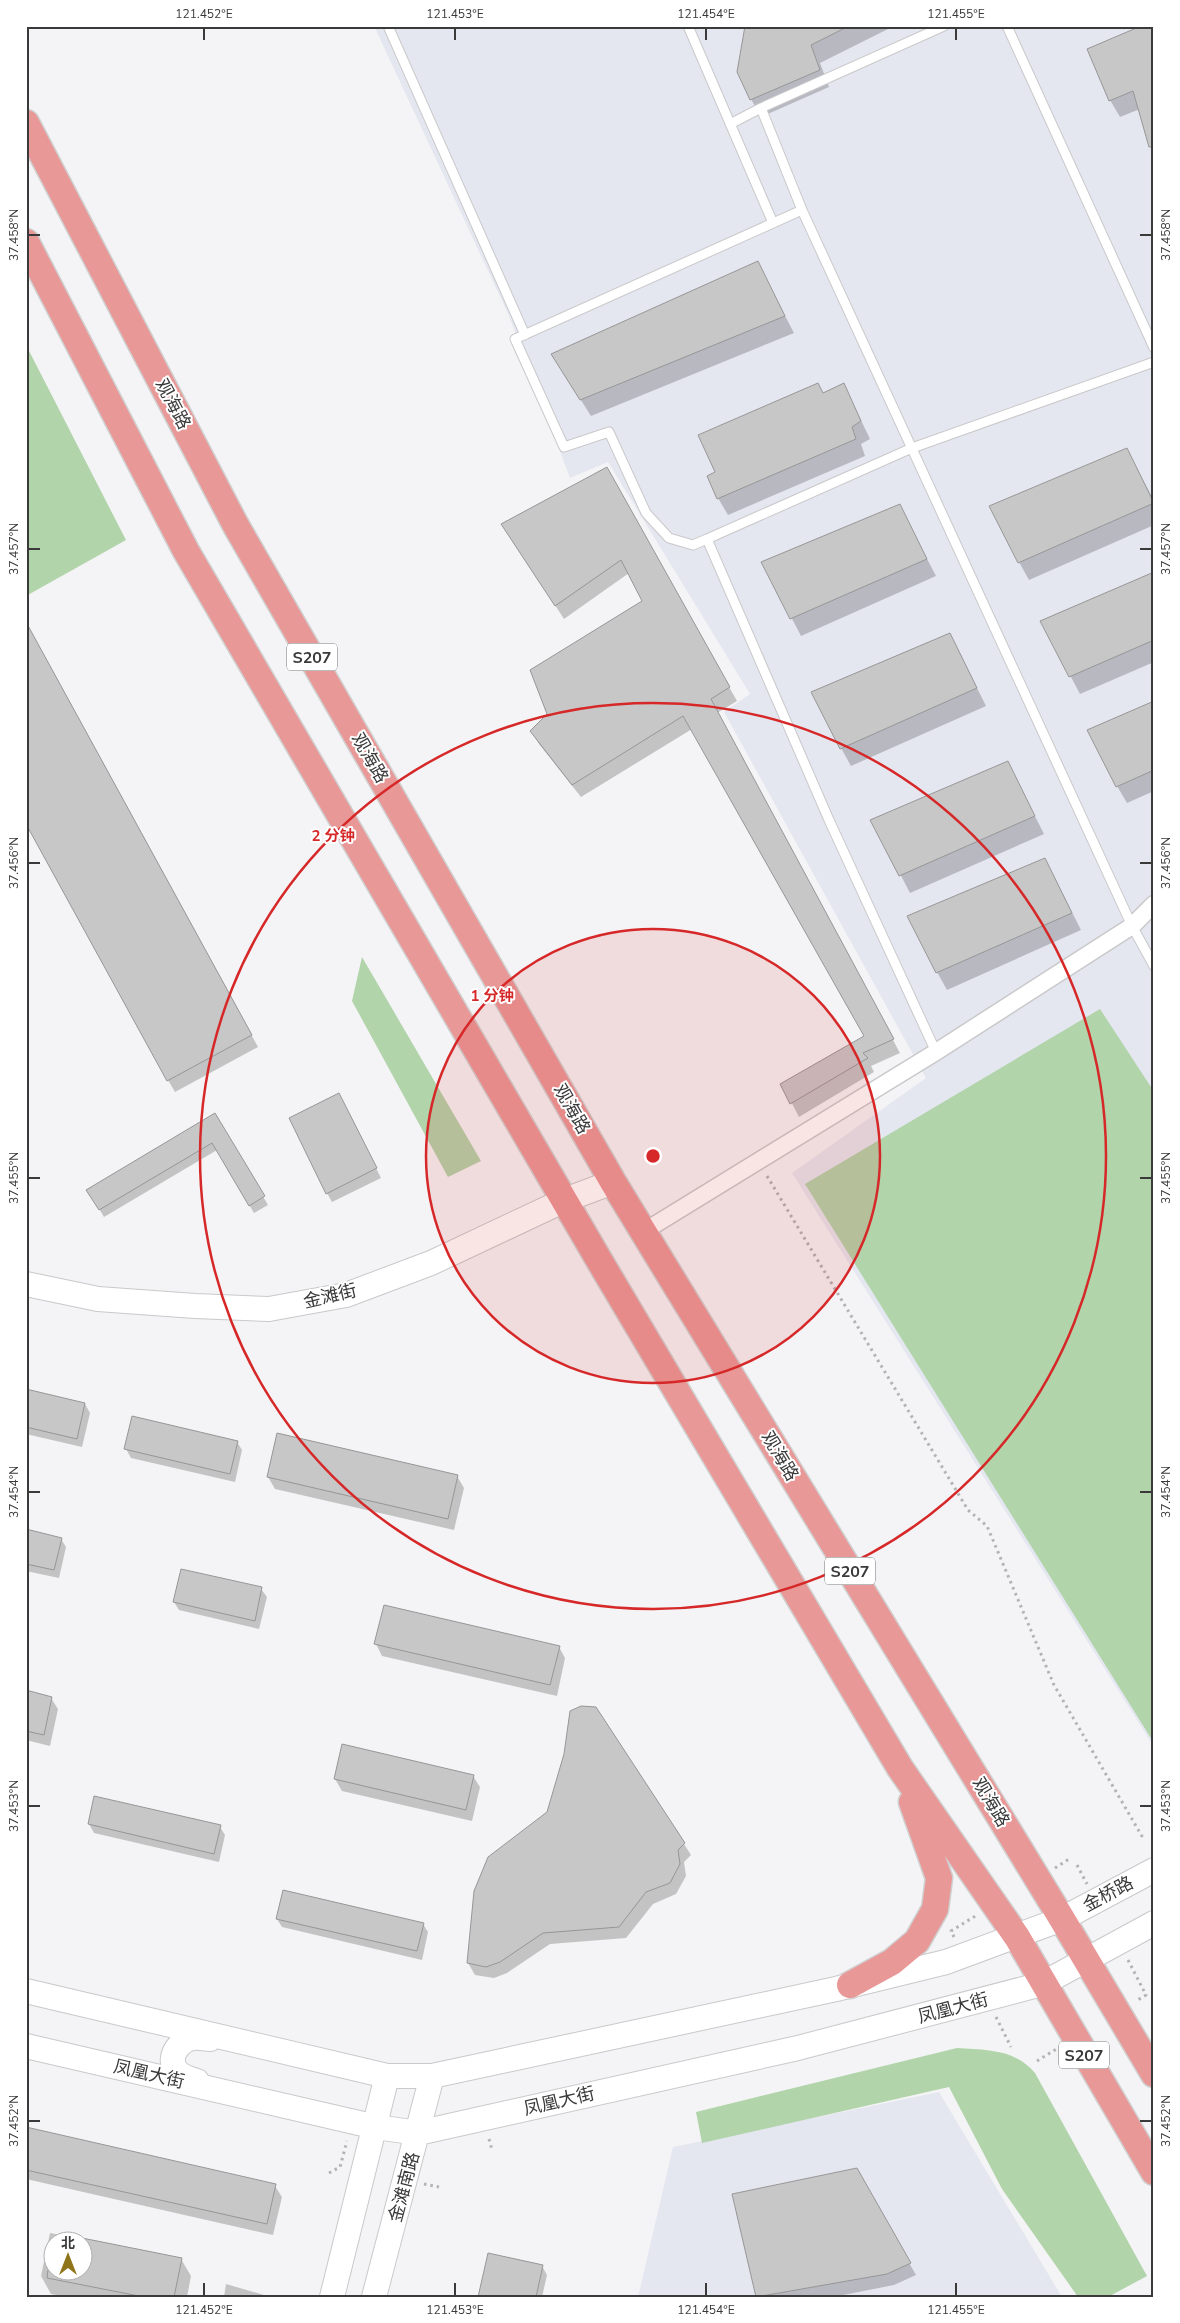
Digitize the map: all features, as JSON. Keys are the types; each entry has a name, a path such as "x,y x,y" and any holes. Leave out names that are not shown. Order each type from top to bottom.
{"main road":[{"name":"观海路","path":"26,123 236,524 613,1182 1062,1919 1154,2074"},
{"name":"S207","path":"26,242 186,551 565,1200 900,1768 1017,1937 1042,1984 1154,2172"},
{"name":"金滩街","path":"26,1284 98,1299 269,1309 346,1295 431,1263 565,1200 613,1182"},
{"path":"850,1986 892,1962 917,1941 935,1909 939,1878 900,1768"},
{"name":"金桥路","path":"1062,1919 1154,1870"},
{"path":"26,1992 387,2076 432,2076 850,1986 946,1962 1062,1919"},
{"path":"1086,1962 1154,1923"},
{"name":"凤凰大街","path":"26,2046 376,2127 418,2133 798,2048 1042,1984 1086,1962"},
{"path":"234,2094 186,2077 176,2070 173,2061 176,2050 181,2042 193,2038 240,2041"},
{"path":"332,2297 376,2127 387,2076"},
{"name":"金滩南路","path":"374,2297 432,2076"}],"street":[{"path":"644,1232 936,1052 1132,926 1154,904"}],"lane":[{"path":"388,26 525,335"},
{"path":"688,26 773,223"},
{"path":"730,124 761,108 944,26"},
{"path":"1007,26 1154,348"},
{"path":"761,108 802,210 1132,926 1154,966"},
{"path":"802,210 515,339 564,447 609,432 646,513 668,538 693,546 912,448 1154,362"},
{"path":"707,539 829,820 936,1052"}],"path":[{"path":"767,1176 968,1510 987,1526 1054,1685 1143,1838"}],"shaded area":[{"path":"374,26 1154,26 1154,1747 792,1173 926,1078 724,712 750,694 608,462 570,478 509,316"},
{"path":"939,2092 1062,2297 638,2297 673,2147"}],"green space":[{"path":"26,345 126,540 26,596"},
{"path":"362,957 481,1161 448,1177 352,1001"},
{"path":"1100,1009 1151,1087 1154,1086 1154,1743 805,1184"},
{"path":"957,2048 1000,2052 1019,2059 1035,2073 1147,2276 1108,2297 1078,2297 1002,2189 949,2087 702,2143 696,2112"}],"building":[{"path":"745,26 849,26 811,45 820,70 750,100 737,72"},
{"path":"1141,26 1154,26 1154,147 1149,147 1133,91 1109,101 1087,49"},
{"path":"758,261 785,316 580,400 551,354"},
{"path":"818,383 823,393 844,383 861,421 852,427 856,439 717,499 707,476 715,472 698,435"},
{"path":"1127,448 1154,503 1018,563 989,506"},
{"path":"607,467 730,687 711,699 894,1039 863,1053 868,1058 790,1104 780,1084 864,1036 683,716 572,785 530,731 547,714 530,670 642,601 621,560 555,606 501,524"},
{"path":"900,504 927,559 790,619 761,562"},
{"path":"1154,572 1154,640 1069,677 1040,621"},
{"path":"26,622 252,1035 167,1081 26,824"},
{"path":"950,633 977,688 840,749 811,692"},
{"path":"1154,701 1154,770 1116,787 1087,730"},
{"path":"1008,761 1035,816 899,876 870,820"},
{"path":"1045,858 1072,913 936,973 907,916"},
{"path":"339,1093 377,1168 326,1194 289,1118"},
{"path":"215,1113 265,1196 249,1206 212,1143 99,1210 86,1190"},
{"path":"26,1389 85,1403 77,1439 26,1427"},
{"path":"132,1416 238,1441 230,1474 124,1449"},
{"path":"277,1433 458,1475 448,1519 267,1477"},
{"path":"26,1529 62,1538 54,1570 26,1564"},
{"path":"181,1569 262,1587 255,1621 173,1602"},
{"path":"384,1605 560,1646 550,1685 374,1644"},
{"path":"26,1690 52,1697 44,1735 26,1731"},
{"path":"581,1706 596,1707 685,1843 678,1850 680,1864 670,1883 646,1892 619,1927 543,1933 500,1962 486,1967 467,1963 474,1891 488,1857 547,1812 564,1754 570,1711"},
{"path":"342,1744 474,1775 466,1810 334,1779"},
{"path":"94,1796 221,1825 214,1854 88,1824"},
{"path":"283,1890 424,1923 417,1951 276,1919"},
{"path":"26,2127 276,2184 267,2224 26,2170"},
{"path":"857,2168 911,2263 887,2274 756,2297 732,2194"},
{"path":"92,2240 182,2258 174,2297 144,2297 57,2280 92,2280"},
{"path":"488,2253 543,2265 536,2297 478,2297"}]}
